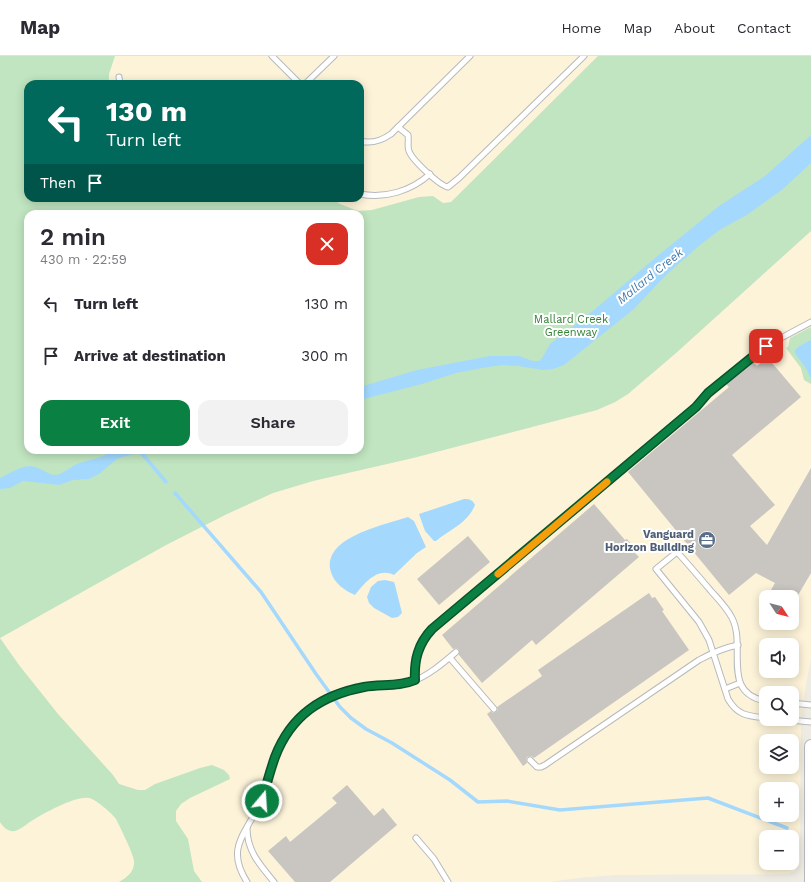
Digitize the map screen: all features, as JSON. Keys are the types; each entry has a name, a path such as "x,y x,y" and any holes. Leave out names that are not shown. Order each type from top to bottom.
{"street":[{"path":"811,746 811,882"}],"lane":[{"path":"272,56 296,80"},
{"path":"309,80 334,56"},
{"path":"364,141 379,141 387,136 470,56"},
{"path":"398,127 408,135 407,147 410,155 443,186 448,186 452,184 584,56"},
{"path":"364,194 378,196 394,194 415,185 430,174"},
{"path":"415,680 417,653 421,643 432,629 696,407 708,393 757,352 778,338 811,322"},
{"path":"759,699 751,696 740,683 737,668 738,645 736,628 732,618 726,608 677,552 656,569 699,622 709,640 732,706 738,712 745,715 759,717"},
{"path":"530,760 537,767 545,765 699,660 726,647 738,645"},
{"path":"247,882 238,864 239,843 262,801 275,758 281,744 292,728 316,704 337,694 378,685 398,685 415,680 434,670 456,652"},
{"path":"450,658 494,709"},
{"path":"725,689 740,683"},
{"path":"799,703 811,704"},
{"path":"799,721 811,722"},
{"path":"248,827 247,837 252,854 274,882"},
{"path":"416,838 434,859 448,882"}],"shaded area":[{"path":"0,56 811,56 811,75 692,178 364,214 364,210 27,210 26,202 364,202 364,80 24,80 24,191"},
{"path":"811,231 811,659 801,719 799,865 799,830 759,830 759,870 795,871 787,874 615,875 550,882 0,882 0,638 166,545 227,514 273,493 313,481 413,458 597,410 628,394 676,353"}],"green space":[{"name":"Mallard Creek Greenway","path":"0,56 115,56 109,74 109,80 24,80 24,202 337,202 355,210 24,210 24,454 364,454 364,211 372,210 419,197 433,196 443,203 451,202 598,56 811,56 811,231 676,353 628,394 597,410 413,458 313,481 273,493 227,514 166,545 0,638"},
{"path":"811,327 811,384 804,380 801,368 786,348 788,347 790,338"},
{"path":"0,638 19,665 58,714 113,775 119,784 138,790 145,790 155,784 212,765 224,770 229,775 230,779 190,798 181,804 176,811 176,821 188,839 194,871 202,882 119,882 128,876 132,871 134,861 132,853 116,819 111,813 89,798 77,799 52,809 15,831 10,831 3,826 0,822"}],"water":[{"name":"Mallard Creek","path":"811,135 811,163 783,189 747,215 721,229 700,245 667,274 634,309 564,365 553,369 543,370 502,365 482,368 456,373 422,384 364,399 364,386 417,370 490,356 519,356 533,361 539,361 550,344 594,310 655,258 719,206 765,176"},
{"path":"811,340 811,379 795,352 798,347"},
{"path":"107,454 136,454 117,459 99,474 89,479 73,480 59,485 23,481 10,488 0,489 0,478 23,467 33,467 55,475 80,463"},
{"path":"464,499 471,500 474,503 475,505 472,512 458,526 434,541 425,531 419,514"},
{"path":"408,517 414,521 426,547 417,553 394,575 382,573 377,575 367,581 355,595 337,583 332,576 330,560 336,550 345,541 357,534"},
{"path":"385,580 394,582 402,613 398,617 392,618 374,608 369,603 367,597 371,587 378,581"}],"building":[{"path":"767,357 801,397 732,455 775,505 750,526 767,545 811,468 811,573 799,594 799,590 771,590 775,583 756,573 729,595 628,472 729,387 726,384 753,362 757,366"},
{"path":"594,504 625,540 627,539 637,551 635,553 639,557 536,645 532,640 482,683 459,655 459,650 457,648 453,649 442,635"},
{"path":"468,536 490,562 439,605 417,579"},
{"path":"649,593 652,598 655,597 664,610 662,611 689,650 534,758 531,756 527,757 527,763 523,766 487,714 491,711 493,713 496,712 498,710 497,707 542,676 538,670"},
{"path":"347,785 374,816 383,808 397,825 330,882 295,882 268,851 286,836 290,842 337,803 332,798"}],"waterway":[{"path":"142,454 166,482"},
{"path":"175,493 261,592 340,707 351,718 366,729 392,743 450,780 478,802 507,801 560,810 708,798 787,828"}],"slow traffic":[{"path":"498,574 607,482"}],"place":[{"name":"Vanguard Horizon Building","path":"707,540"}],"route":[{"path":"262,801 275,758 281,744 292,728 316,704 326,698 350,690 378,685 398,685 415,680 417,653 421,643 432,629 696,407 708,393 766,346"}]}
